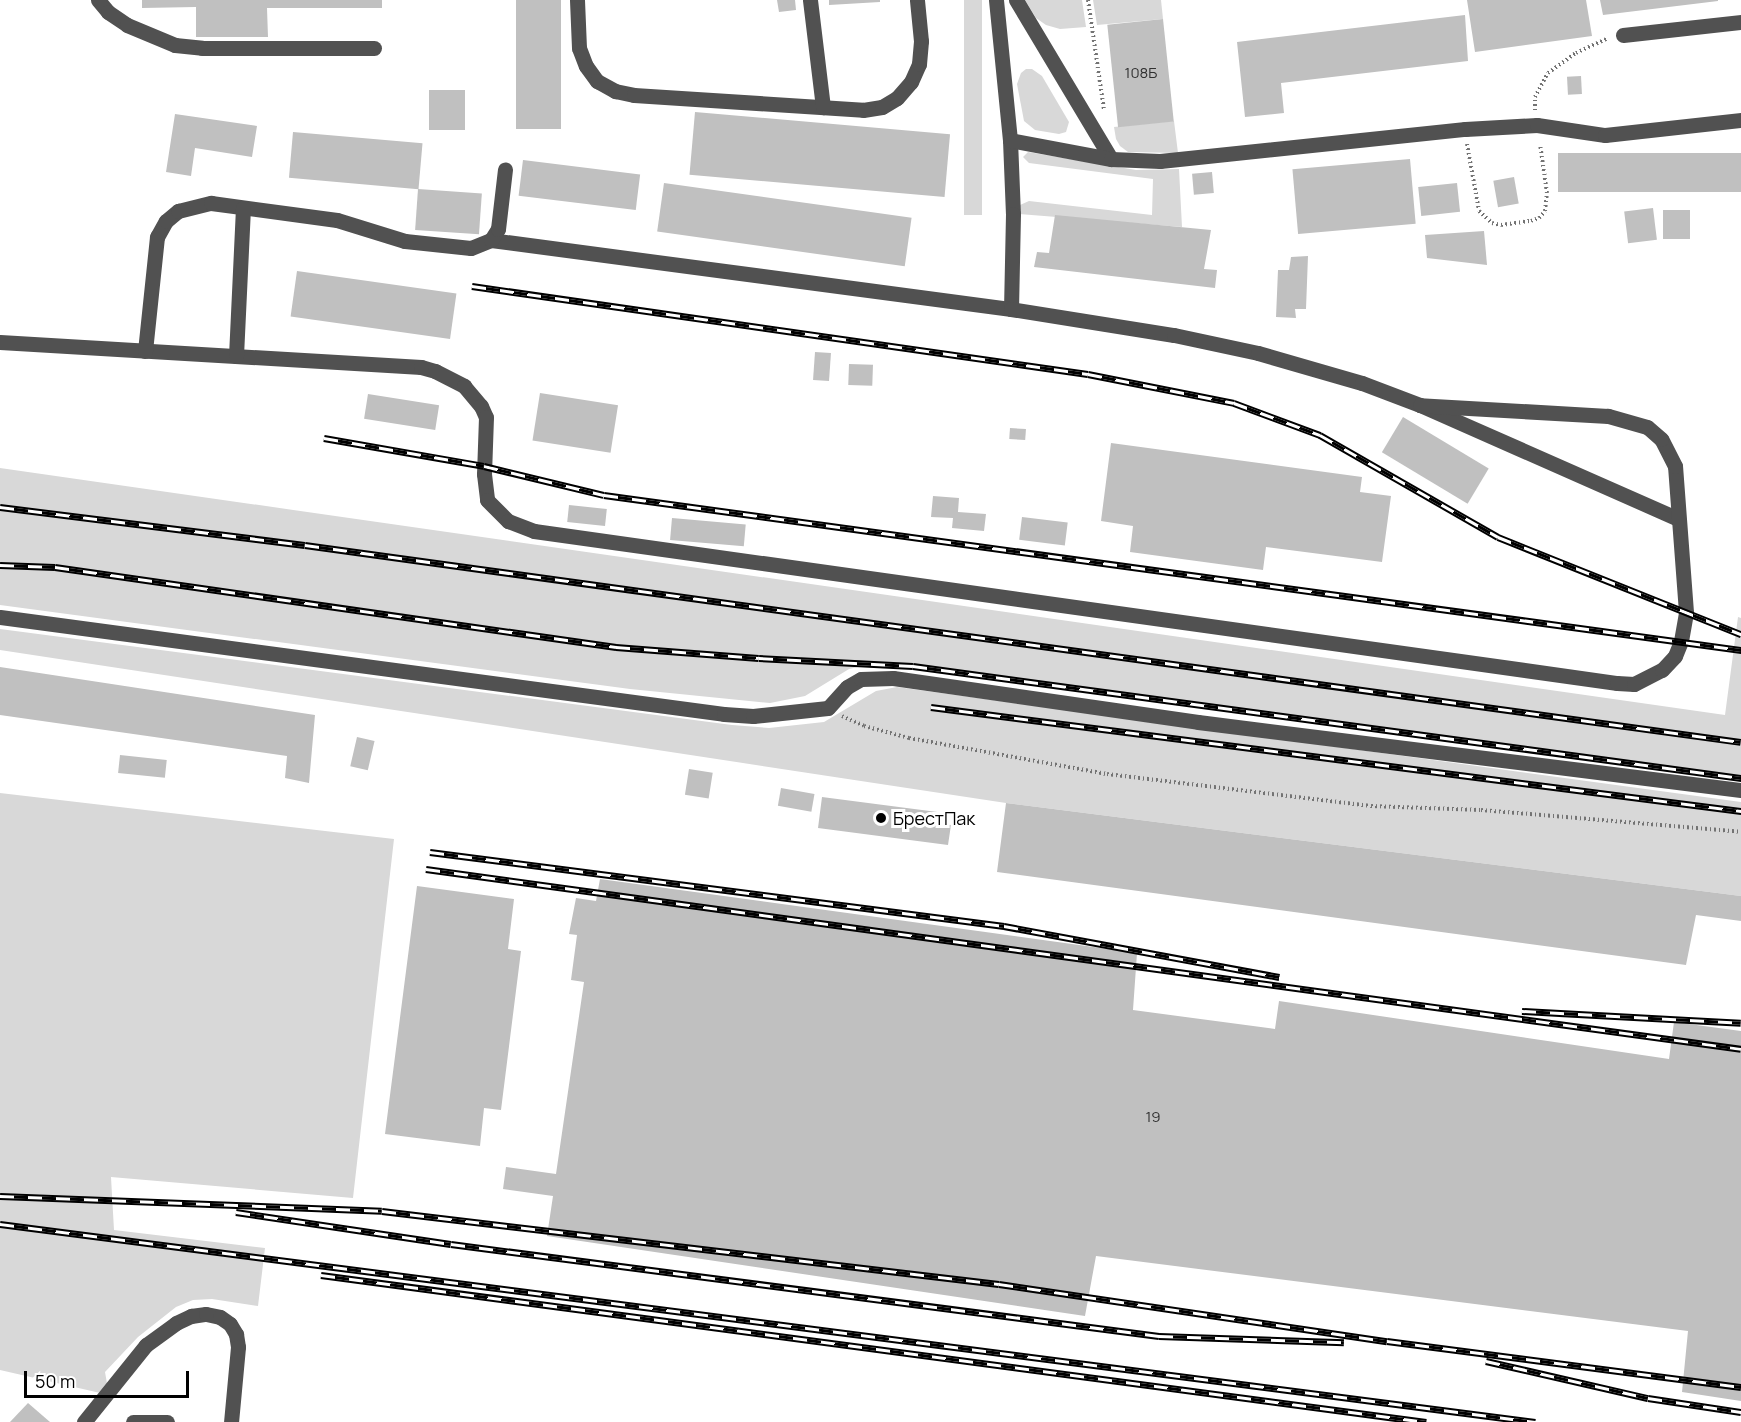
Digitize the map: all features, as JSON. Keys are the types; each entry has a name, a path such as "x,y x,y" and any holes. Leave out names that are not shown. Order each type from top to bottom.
{"street":[{"path":"98,0 108,12 127,25 174,45 202,48 374,48"},
{"path":"577,0 579,48 586,66 597,81 615,91 634,95 862,110 882,107 897,98 911,82 919,64 921,41 917,0"},
{"path":"810,0 823,107"},
{"path":"996,0 1010,140 1013,214 1011,309"},
{"path":"1016,0 1111,159"},
{"path":"1623,35 1741,22"},
{"path":"1010,140 1111,159 1179,161 1465,129 1537,125 1605,135 1741,120"},
{"path":"491,240 500,218 505,169"},
{"path":"145,351 157,237 166,221 178,211 211,203 337,220 405,242 471,248 491,240 1011,309 1174,335 1258,353 1362,383 1420,405 1678,519"},
{"path":"236,356 243,208"},
{"path":"0,342 421,368 450,376 474,397 486,417 484,480 487,500 508,521 534,531 1617,683 1634,684 1662,670 1675,656 1681,641 1686,612 1675,466 1661,439 1647,427 1608,416 1420,405"},
{"path":"0,617 753,716 828,708 847,687 861,679 893,678 1197,722 1741,790"},
{"path":"84,1422 146,1346 176,1323 190,1316 206,1314 220,1317 230,1324 236,1334 238,1347 231,1422"},
{"path":"133,1422 167,1422"}],"path":[{"path":"1088,0 1105,113"},
{"path":"1465,129 1479,211 1492,223 1502,225 1539,218 1545,211 1547,193 1535,97 1548,74 1589,45 1623,35"},
{"path":"828,708 855,722 884,732 1107,774 1371,806 1481,810 1741,832"}],"shaded area":[{"path":"964,0 982,0 982,215 964,215"},
{"path":"1025,0 1082,0 1086,27 1060,29 1046,25 1036,18"},
{"path":"1093,0 1161,0 1163,19 1097,25"},
{"path":"1026,69 1032,69 1042,76 1069,122 1066,132 1059,134 1035,130 1024,121 1017,84 1021,73"},
{"path":"1174,121 1178,153 1128,152 1120,146 1116,139 1114,127"},
{"path":"1028,152 1136,170 1179,169 1182,227 1019,214 1020,205 1029,201 1152,215 1153,179 1029,163 1023,157"},
{"path":"0,468 1725,715 1738,617 1741,618 1741,778 913,666 871,664 849,669 805,696 770,703 630,689 0,605"},
{"path":"0,629 769,728 824,722 876,691 897,687 1741,802 1741,896 1006,803 0,650"},
{"path":"0,793 394,839 353,1198 111,1177 114,1230 265,1248 258,1306 212,1299 193,1300 176,1307 138,1337 105,1372 109,1395 0,1370"}],"building":[{"path":"142,0 382,0 382,8 267,8 268,37 196,37 196,7 142,8"},
{"path":"516,0 561,0 561,129 516,129"},
{"path":"777,0 795,0 796,10 779,12"},
{"path":"829,0 880,0 880,2 829,5"},
{"path":"1467,0 1586,0 1592,36 1475,52"},
{"path":"1600,0 1718,0 1718,1 1603,15"},
{"path":"1465,15 1468,61 1281,83 1284,113 1245,117 1237,42"},
{"path":"1163,19 1174,121 1118,127 1107,25"},
{"path":"1581,76 1582,94 1568,95 1567,77"},
{"path":"429,90 465,90 465,130 429,130"},
{"path":"695,112 950,134 945,197 690,175"},
{"path":"175,114 257,126 252,157 195,148 191,176 166,172"},
{"path":"293,132 423,143 418,189 289,178"},
{"path":"1558,153 1741,153 1741,192 1558,192"},
{"path":"1410,159 1416,224 1298,234 1292,169"},
{"path":"523,160 640,174 636,210 519,196"},
{"path":"1212,172 1214,193 1194,195 1192,174"},
{"path":"1514,177 1519,204 1498,207 1493,181"},
{"path":"664,183 912,218 905,266 657,232"},
{"path":"1457,183 1460,212 1421,216 1418,187"},
{"path":"418,189 482,193 479,234 415,230"},
{"path":"1653,208 1657,240 1628,243 1624,212"},
{"path":"1663,210 1690,210 1690,239 1663,239"},
{"path":"1055,215 1211,230 1204,269 1217,270 1215,288 1034,267 1037,252 1049,253"},
{"path":"1484,231 1487,265 1427,258 1425,235"},
{"path":"1308,256 1306,309 1295,309 1296,318 1276,317 1278,270 1289,270 1291,257"},
{"path":"297,271 456,293 450,339 291,317"},
{"path":"815,352 831,353 829,381 813,380"},
{"path":"849,364 873,365 872,386 848,385"},
{"path":"540,393 618,405 611,453 532,440"},
{"path":"368,394 439,405 435,430 364,419"},
{"path":"1403,417 1489,469 1468,504 1382,452"},
{"path":"1010,428 1026,429 1025,440 1009,439"},
{"path":"1111,443 1362,477 1360,492 1391,496 1382,562 1266,547 1263,570 1130,552 1133,526 1101,521"},
{"path":"933,496 959,498 958,512 986,514 984,531 952,528 953,518 931,517"},
{"path":"569,505 607,509 605,526 567,522"},
{"path":"1022,517 1068,523 1065,545 1019,540"},
{"path":"672,518 746,524 744,546 670,540"},
{"path":"0,667 315,715 309,783 285,778 287,756 0,715"},
{"path":"357,737 375,741 368,770 350,766"},
{"path":"120,755 167,760 165,778 118,773"},
{"path":"689,769 713,773 709,798 685,795"},
{"path":"781,788 814,794 811,812 778,806"},
{"name":"БрестПак","path":"822,797 945,813 943,824 951,825 948,845 818,828"},
{"path":"1006,803 1741,896 1741,921 1696,915 1686,965 997,872"},
{"path":"600,879 1137,953 1133,1010 1275,1029 1279,1001 1669,1059 1674,1022 1741,1031 1741,1401 1682,1392 1688,1331 1096,1256 1085,1316 547,1236 553,1196 503,1189 506,1167 556,1174 584,982 571,980 577,935 569,934 576,898 596,901"},
{"path":"417,886 514,899 508,949 521,951 501,1110 484,1108 480,1146 385,1134"},
{"path":"28,1403 50,1422 10,1422"}],"railway":[{"path":"472,286 1088,374 1234,403 1320,435 1498,537 1741,634"},
{"path":"324,438 484,466 604,495 1741,650"},
{"path":"0,507 305,545 1741,742"},
{"path":"0,565 55,567 616,647 759,658 913,666 1741,778"},
{"path":"931,707 1741,811"},
{"path":"430,852 1004,926 1279,977"},
{"path":"426,869 1741,1049"},
{"path":"1522,1011 1741,1023"},
{"path":"0,1196 382,1211 999,1284 1387,1341 1741,1387"},
{"path":"236,1212 451,1244 1159,1336 1344,1342"},
{"path":"0,1224 1535,1422"},
{"path":"321,1275 1426,1422"},
{"path":"1486,1361 1648,1398 1741,1412"}],"place":[{"name":"БрестПак","path":"881,818"}]}
